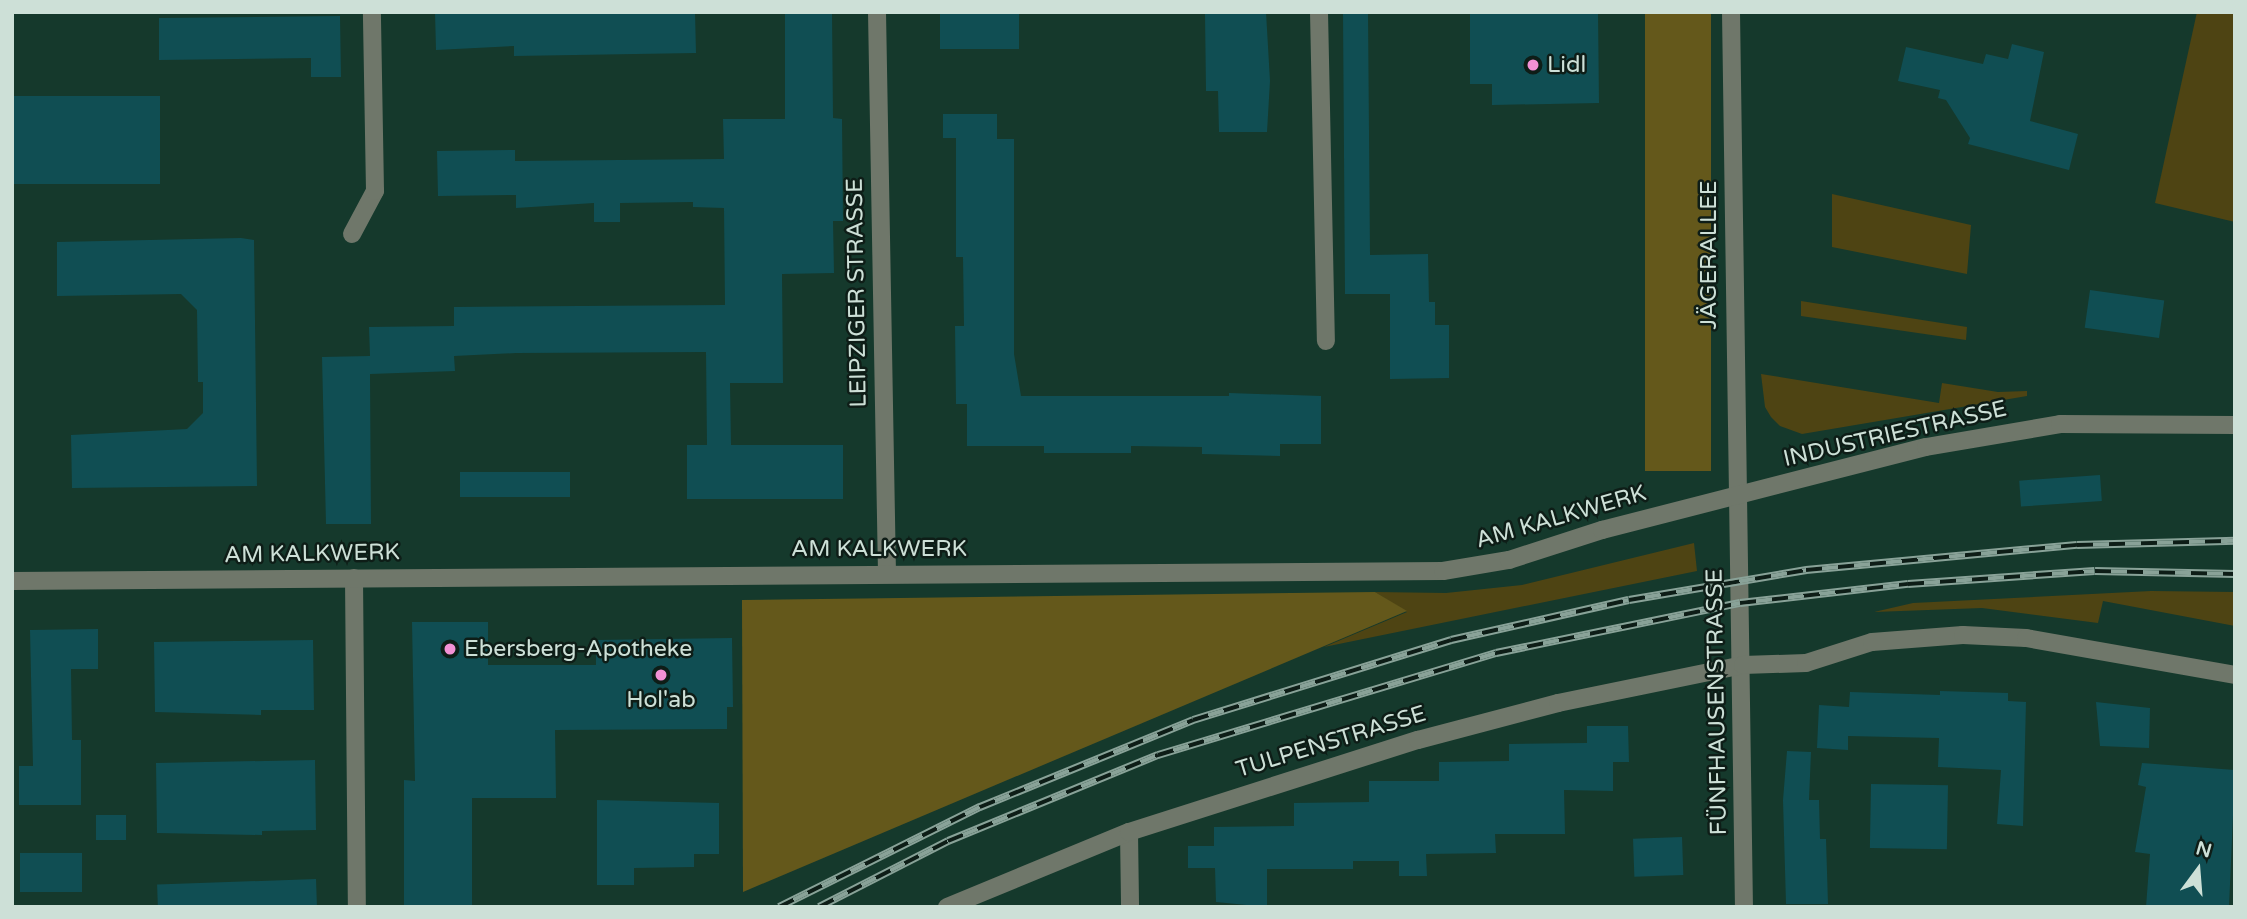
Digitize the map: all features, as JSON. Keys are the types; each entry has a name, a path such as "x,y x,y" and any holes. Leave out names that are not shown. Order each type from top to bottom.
{"street":[{"path":"352,234 374,191 372,12"},
{"name":"LEIPZIGER STRASSE","path":"877,12 887,574"},
{"path":"1319,12 1326,341"},
{"name":"JÄGERALLEE","path":"1731,12 1736,497"},
{"name":"INDUSTRIESTRASSE","path":"1736,497 1926,447 2060,424 2235,425"},
{"name":"AM KALKWERK","path":"12,581 1443,571 1509,560 1602,530 1736,497"},
{"name":"FÜNFHAUSENSTRASSE","path":"1736,497 1743,664 1744,907"},
{"path":"354,578 357,907"},
{"name":"TULPENSTRASSE","path":"947,907 1129,832 1418,740 1571,700 1743,664 1807,663 1872,642 1957,635 2026,638 2235,676"},
{"path":"1129,832 1130,907"}],"shaded area":[{"path":"1645,12 1711,12 1711,471 1645,471"},
{"path":"2197,12 2235,12 2235,222 2155,203"},
{"path":"1832,194 1971,225 1967,274 1832,247"},
{"path":"1801,301 1967,327 1966,340 1801,316"},
{"path":"1761,374 1939,403 1942,383 1998,392 2027,391 2027,396 1802,434 1780,426 1771,417 1765,407"},
{"path":"1694,543 1697,571 1324,647 1407,612 1375,592 1446,593 1522,585"},
{"path":"2151,591 2235,592 2235,626 2103,601 2098,623 1982,608 1874,612 1913,603"},
{"path":"1375,592 1407,611 743,892 742,600"}],"building":[{"path":"435,12 695,12 696,53 514,56 514,46 436,50"},
{"path":"785,12 832,12 833,118 842,119 843,221 833,221 834,273 782,274 783,383 730,383 731,445 843,445 843,499 687,499 687,445 707,445 706,352 516,353 454,356 455,371 370,374 371,524 326,524 322,357 370,356 369,327 454,326 454,307 725,305 724,208 693,207 693,202 620,203 620,222 594,222 594,203 516,208 516,195 438,196 437,151 515,150 515,161 724,159 723,119 785,119"},
{"path":"940,12 1019,12 1019,49 940,49"},
{"path":"1266,12 1270,81 1267,132 1219,132 1218,91 1206,91 1205,14"},
{"path":"1343,12 1368,12 1370,255 1428,254 1429,302 1435,302 1435,325 1449,325 1449,378 1390,379 1390,294 1345,294"},
{"path":"1470,12 1598,12 1599,103 1492,105 1492,84 1470,84"},
{"path":"340,16 341,77 311,77 311,58 159,60 159,18"},
{"path":"2012,44 2044,52 2030,121 2078,134 2069,170 1968,144 1970,138 1946,100 1938,98 1940,90 1898,81 1906,47 1983,64 1986,54 2008,59"},
{"path":"12,96 160,96 160,184 12,184"},
{"path":"943,114 997,114 997,139 1014,139 1014,354 1021,396 1229,396 1229,393 1321,396 1321,444 1280,444 1280,456 1202,454 1202,447 1131,446 1131,453 1044,453 1044,446 967,446 967,404 956,404 955,326 964,326 963,257 956,257 956,138 943,138"},
{"path":"241,238 254,240 257,486 72,488 71,435 187,429 203,413 203,382 198,382 197,310 181,294 57,296 57,242"},
{"path":"2090,290 2164,300 2159,338 2085,328"},
{"path":"460,472 570,472 570,497 460,497"},
{"path":"2100,475 2102,501 2021,507 2019,481"},
{"path":"412,622 488,622 488,665 596,665 596,640 732,638 733,707 727,707 727,729 555,730 556,798 472,798 472,907 404,907 404,780 415,781"},
{"path":"98,629 98,669 71,669 72,740 81,740 81,805 19,805 19,766 33,766 30,630"},
{"path":"313,640 314,710 261,710 261,715 155,712 154,642"},
{"path":"1940,691 2008,693 2008,701 2026,702 2023,826 1997,824 2001,770 1938,767 1939,738 1848,736 1848,750 1817,748 1819,705 1849,707 1850,692 1940,695"},
{"path":"2096,702 2150,708 2149,748 2100,746"},
{"path":"1587,726 1628,726 1629,762 1613,762 1613,791 1564,790 1565,834 1495,834 1496,853 1426,854 1427,876 1399,876 1399,861 1353,861 1353,869 1267,869 1267,907 1216,902 1215,868 1188,868 1188,846 1214,846 1214,827 1294,826 1294,803 1369,802 1369,781 1439,781 1439,762 1509,761 1509,744 1587,743"},
{"path":"1787,751 1811,752 1809,800 1819,800 1820,839 1826,839 1828,904 1786,904 1783,800"},
{"path":"315,760 316,830 262,831 262,835 157,833 156,763"},
{"path":"2142,763 2235,770 2229,907 2146,907 2150,854 2135,852 2146,787 2138,785"},
{"path":"1871,784 1948,785 1947,849 1870,848"},
{"path":"597,800 719,803 719,854 694,854 694,867 634,868 634,885 597,885"},
{"path":"96,815 126,815 126,840 96,840"},
{"path":"1682,837 1683,875 1634,877 1633,839"},
{"path":"20,853 82,853 82,892 20,892"},
{"path":"316,879 317,907 158,907 157,885"}],"railway":[{"path":"779,907 980,807 1193,720 1451,640 1629,600 1806,570 2077,545 2235,541"},
{"path":"819,907 948,841 1158,755 1496,653 1740,603 1908,584 2095,571 2235,574"}],"place":[{"name":"Lidl","path":"1533,65"},
{"name":"Ebersberg-Apotheke","path":"450,649"},
{"name":"Hol'ab","path":"661,675"}]}
